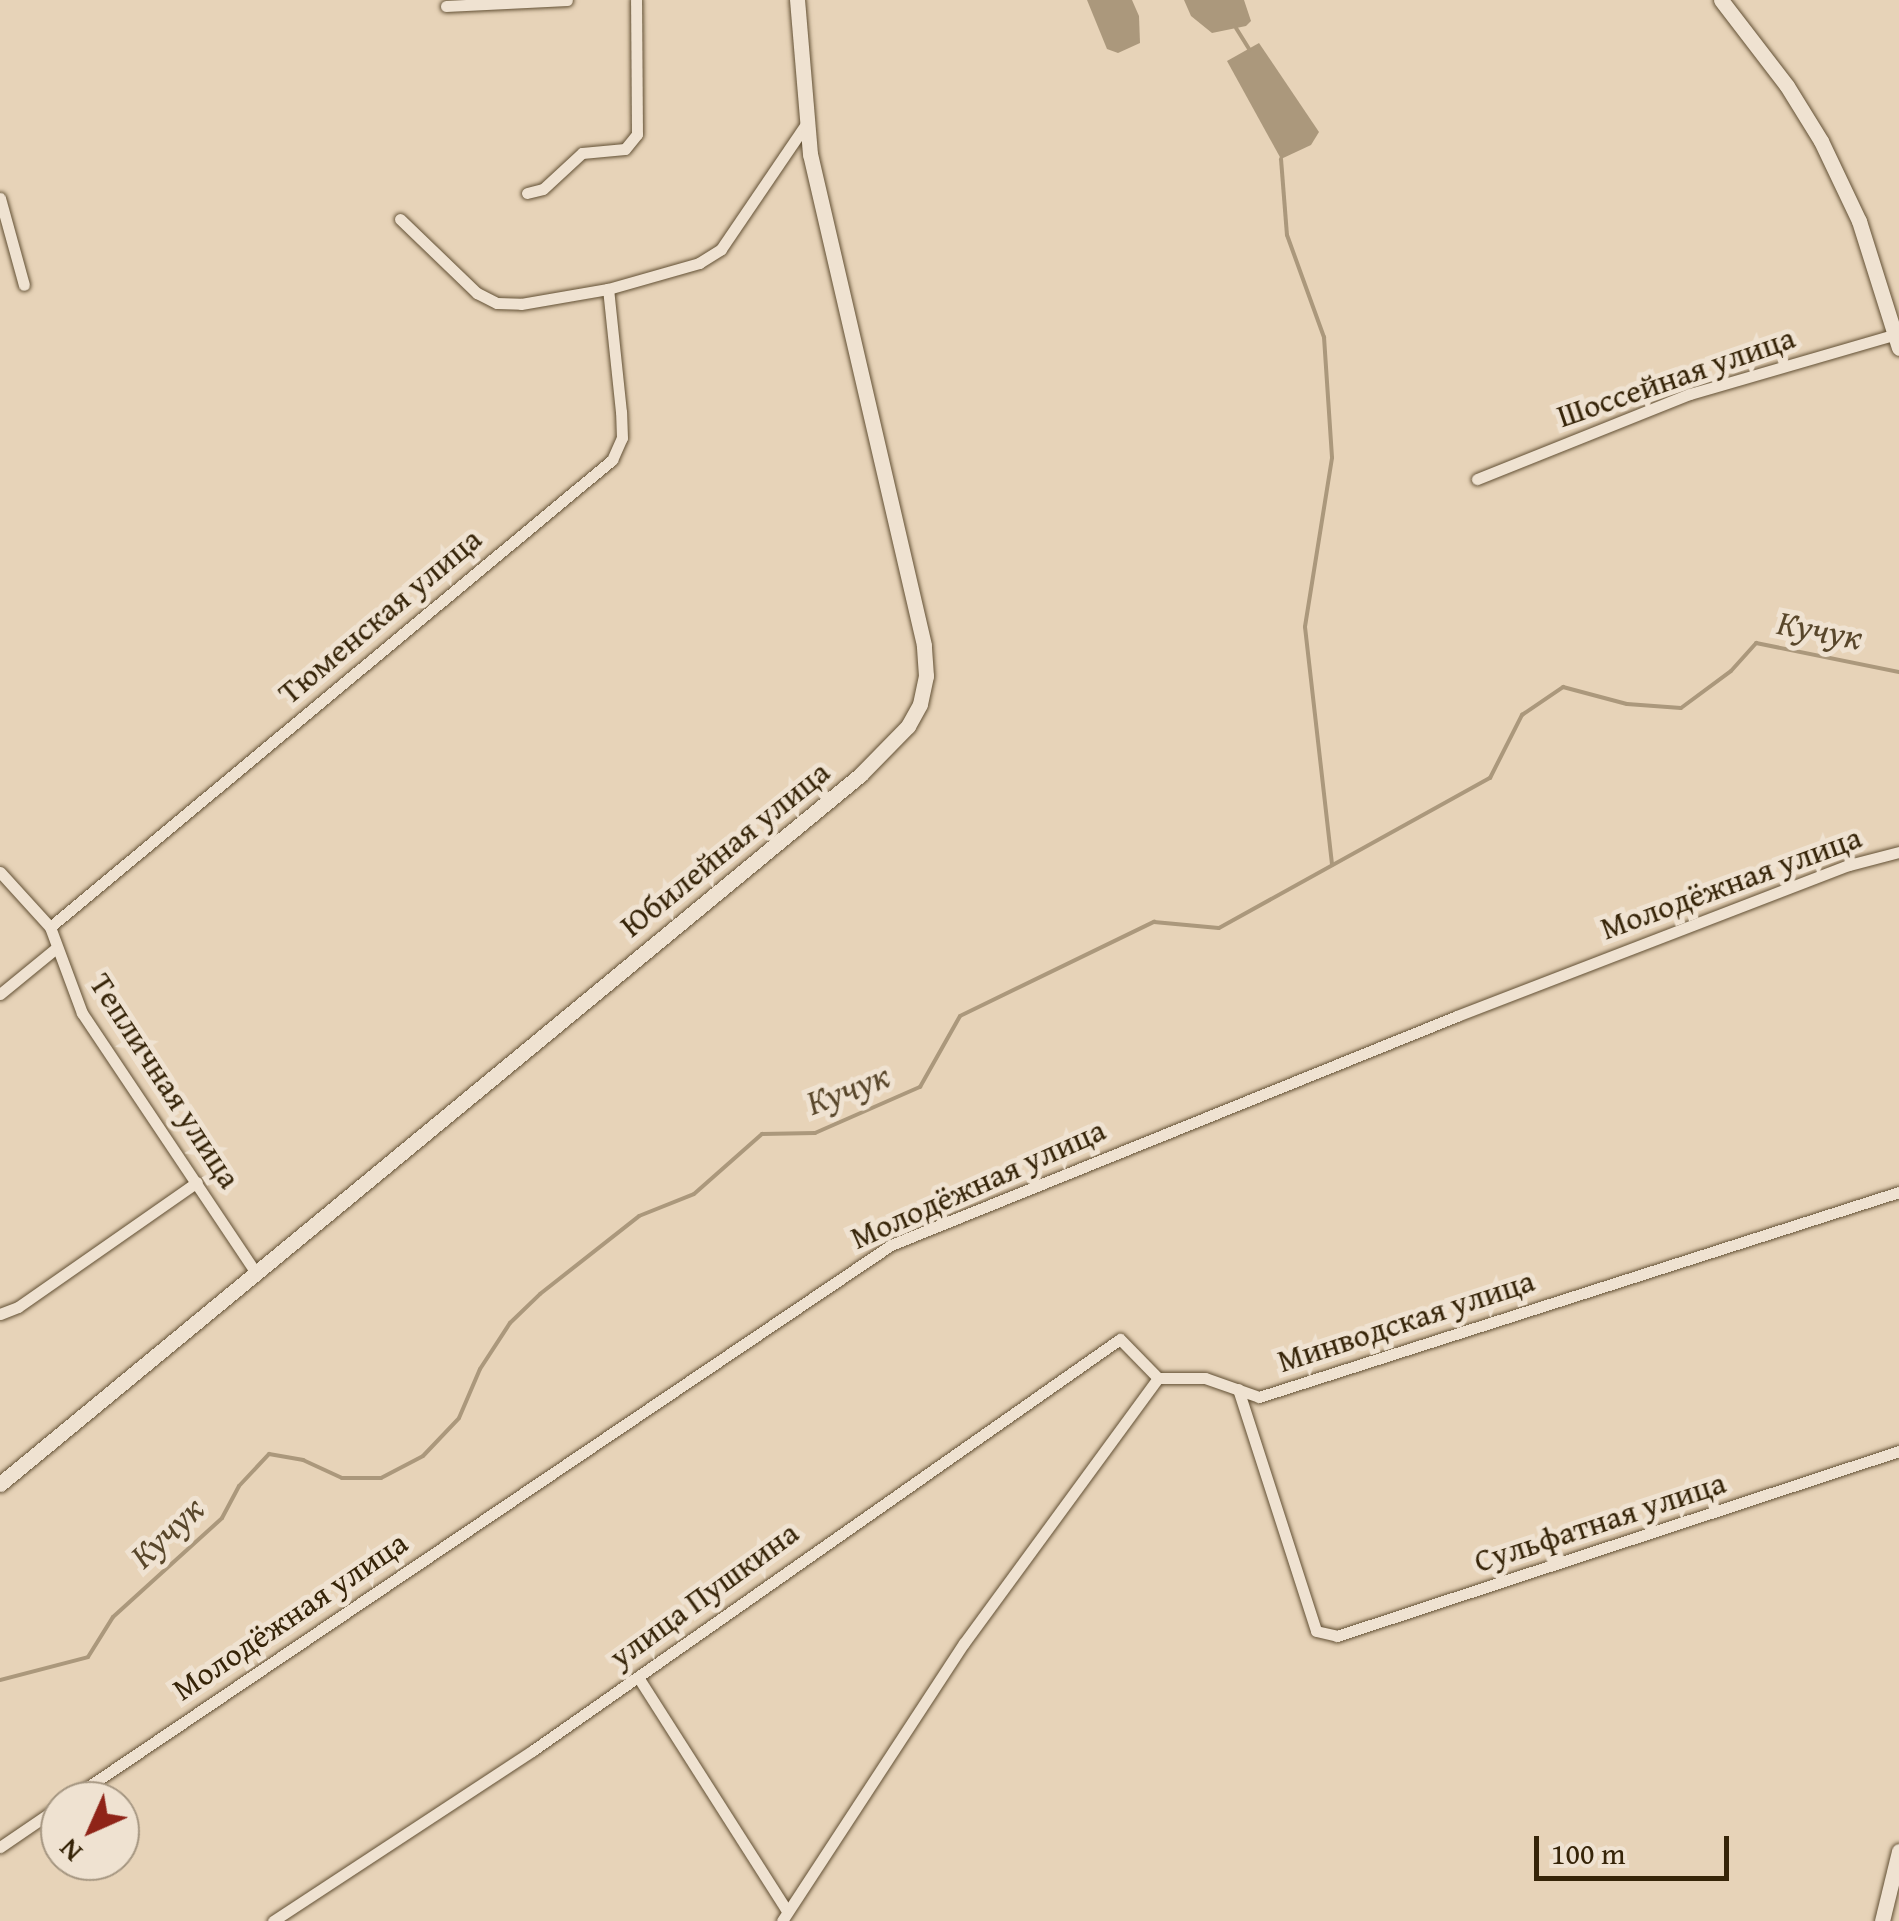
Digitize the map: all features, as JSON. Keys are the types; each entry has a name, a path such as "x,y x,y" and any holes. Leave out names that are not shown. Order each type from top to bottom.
{"street":[{"path":"446,6 568,0"},
{"path":"527,193 543,188 582,153 625,148 637,134 636,0"},
{"name":"Юбилейная улица","path":"0,1484 255,1270 860,776 908,726 920,704 926,676 924,644 806,124 797,0"},
{"path":"1721,0 1821,140 1859,221 1898,341"},
{"path":"400,220 477,293 497,303 521,304 608,288 699,263 721,249 806,124"},
{"path":"0,198 24,285"},
{"name":"Тюменская улица","path":"50,927 612,460 622,438 608,288"},
{"name":"Шоссейная улица","path":"1476,479 1690,394 1898,341"},
{"name":"Молодёжная улица","path":"97,1781 891,1245 1457,1016 1850,865 1899,852"},
{"name":"Тепличная улица","path":"0,872 50,927 82,1013 255,1270"},
{"path":"0,994 55,949"},
{"path":"0,1314 18,1307 197,1182"},
{"name":"Минводская улица","path":"1158,1378 1206,1378 1259,1396 1899,1192"},
{"name":"улица Пушкина","path":"273,1921 638,1678 1120,1339 1158,1378"},
{"path":"638,1678 784,1916 964,1643 1158,1378"},
{"name":"Сульфатная улица","path":"1238,1389 1316,1631 1337,1636 1899,1452"},
{"path":"0,1846 40,1819"},
{"path":"1881,1921 1899,1851"},
{"path":"1887,1895 1899,1876"}],"shaded area":[{"path":"1087,0 1132,0 1139,16 1140,43 1118,53 1107,49"},
{"path":"1184,0 1244,0 1251,21 1246,26 1212,33 1191,16"},
{"path":"1259,43 1319,132 1311,145 1281,159 1227,61"}],"waterway":[{"path":"1236,28 1249,49"},
{"path":"1281,159 1287,235 1324,337 1332,458 1305,627 1332,864"},
{"name":"Кучук","path":"0,1680 88,1657 113,1617 222,1518 239,1486 269,1454 303,1460 342,1478 381,1478 423,1456 459,1418 480,1369 510,1323 540,1294 639,1216 694,1194 762,1134 815,1133 920,1087 960,1016 1154,922 1219,928 1490,778 1522,715 1563,687 1627,704 1681,708 1731,671 1756,643 1899,672"}]}
